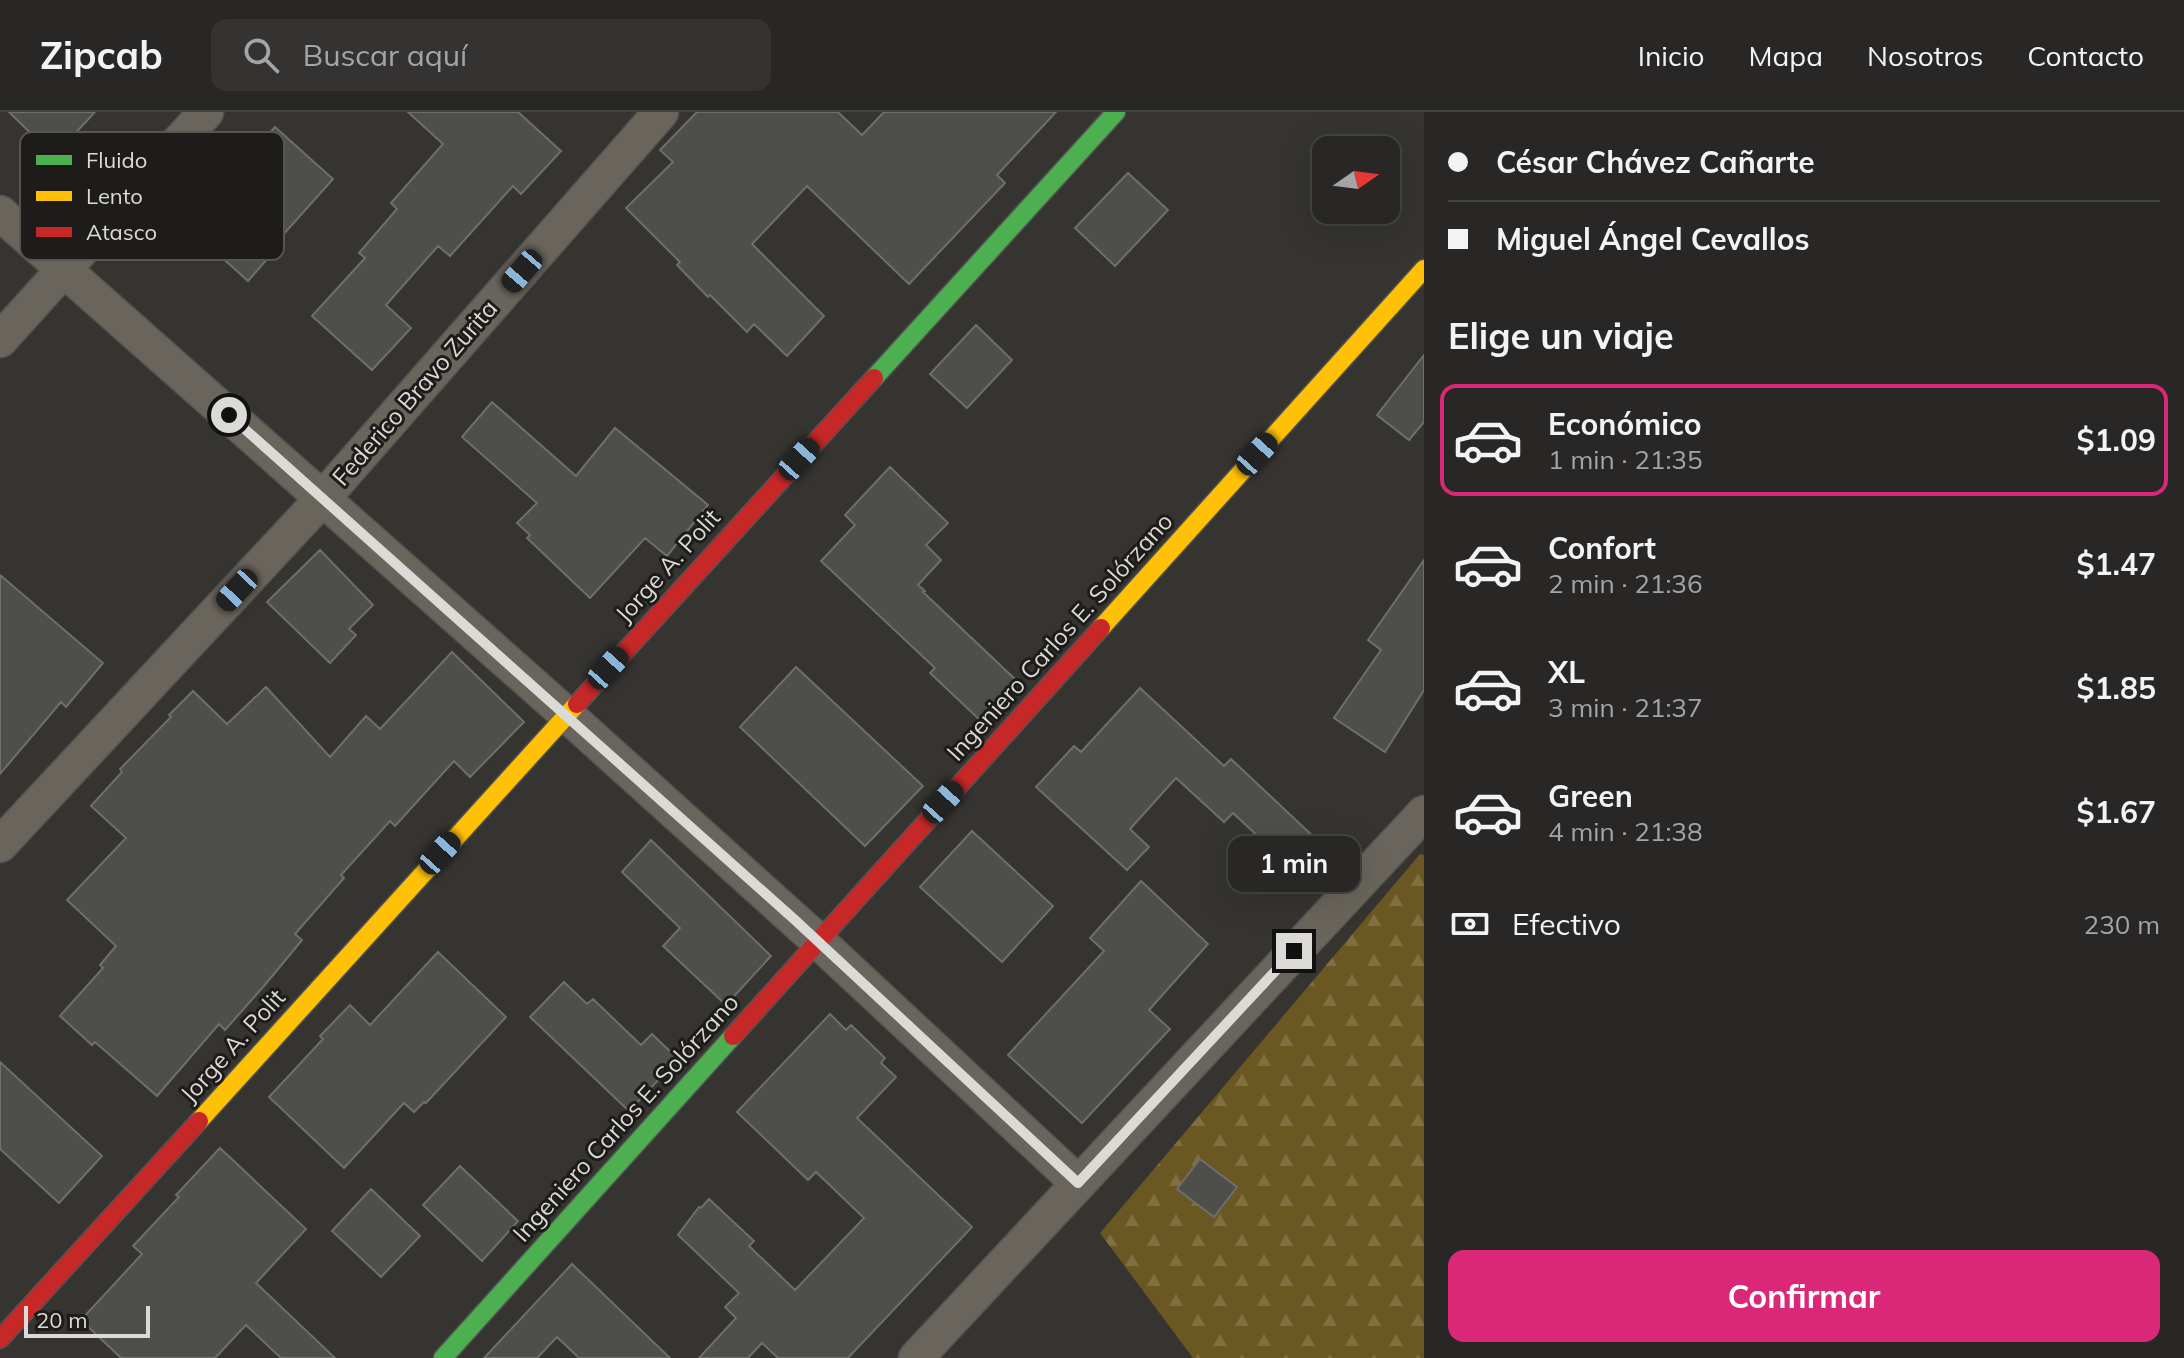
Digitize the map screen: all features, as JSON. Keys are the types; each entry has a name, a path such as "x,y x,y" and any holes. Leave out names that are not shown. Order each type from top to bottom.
{"street":[{"path":"188,132 206,112"},
{"name":"Federico Bravo Zurita","path":"0,845 323,498 661,112"},
{"name":"Jorge A. Polit","path":"0,1341 566,714 1116,112"},
{"path":"0,213 20,231"},
{"path":"53,260 566,714 818,941 1078,1183"},
{"path":"0,340 73,260"},
{"name":"Ingeniero Carlos E. Solórzano","path":"443,1358 1424,269"},
{"path":"916,1358 1424,813"},
{"path":"0,1341 18,1358"}],"green space":[{"path":"1420,854 1424,855 1424,1358 1193,1358 1100,1233"}],"building":[{"path":"9,112 95,112 76,132 29,132"},
{"path":"408,112 518,112 561,151 521,194 513,186 450,256 438,246 386,305 411,328 372,370 312,316 365,258 359,253 397,209 391,203 443,144"},
{"path":"697,112 838,112 862,135 884,112 1056,112 997,175 1005,183 909,284 807,186 752,244 824,316 787,356 754,324 747,332 710,295 708,297 677,265 680,262 626,208 673,162 660,150"},
{"path":"284,135 333,179 284,234"},
{"path":"1128,173 1168,210 1115,266 1075,228"},
{"path":"225,260 266,260 248,281"},
{"path":"976,325 1012,360 967,408 930,374"},
{"path":"1424,355 1424,422 1409,440 1377,415"},
{"path":"492,402 576,476 615,428 708,505 667,556 645,538 590,598 527,538 530,535 517,523 537,503 462,437"},
{"path":"890,467 948,523 926,545 941,560 918,585 1018,682 982,722 930,673 935,668 821,561 855,525 845,515"},
{"path":"320,550 373,605 349,629 356,635 330,663 267,602"},
{"path":"1424,560 1424,690 1385,752 1334,718 1381,650 1368,640"},
{"path":"0,575 103,663 66,707 61,702 0,774"},
{"path":"452,652 524,722 470,777 454,761 395,826 390,821 341,875 344,878 295,934 302,940 264,986 225,1030 219,1024 157,1096 60,1016 103,968 100,965 116,946 67,900 126,838 91,806 122,772 120,769 193,691 227,724 266,687 330,757 366,716 380,729"},
{"path":"796,667 923,786 865,846 740,727"},
{"path":"1140,688 1224,766 1231,759 1317,840 1292,868 1233,813 1224,822 1176,778 1130,829 1149,847 1127,870 1036,787 1074,746 1081,752"},
{"path":"972,831 1053,906 1002,962 920,887"},
{"path":"651,840 771,956 726,1005 663,946 680,928 622,872"},
{"path":"1141,881 1208,944 1149,1010 1170,1029 1082,1123 1008,1055 1104,951 1090,938"},
{"path":"438,952 506,1017 426,1103 414,1112 404,1103 344,1168 269,1097 350,1005 370,1025"},
{"path":"564,982 587,1004 593,999 641,1045 652,1034 678,1059 629,1111 530,1017"},
{"path":"830,1014 846,1030 851,1025 885,1058 881,1063 896,1077 857,1118 972,1227 848,1358 778,1358 762,1343 748,1358 699,1358 736,1318 725,1307 739,1293 678,1235 699,1207 709,1199 754,1241 749,1246 795,1290 864,1218 816,1172 808,1180 737,1112"},
{"path":"0,1062 102,1156 59,1203 0,1149"},
{"path":"220,1148 306,1229 256,1283 335,1358 281,1358 246,1325 215,1358 121,1358 81,1320 142,1254 133,1246"},
{"path":"1200,1159 1237,1187 1214,1217 1177,1189"},
{"path":"460,1166 518,1221 482,1261 423,1205"},
{"path":"371,1189 420,1236 381,1277 332,1231"},
{"path":"572,1264 670,1358 579,1358 557,1337 537,1358 484,1358"}],"traffic: fast":[{"path":"874,378 1116,112"},
{"path":"443,1358 733,1036"}],"traffic: slow":[{"path":"1101,628 1424,269"},
{"path":"199,1121 577,704"}],"traffic: jam":[{"path":"577,704 874,378"},
{"path":"733,1036 1101,628"},
{"path":"0,1339 199,1121"}],"route":[{"path":"229,415 795,920 1078,1183 1294,951"}]}
